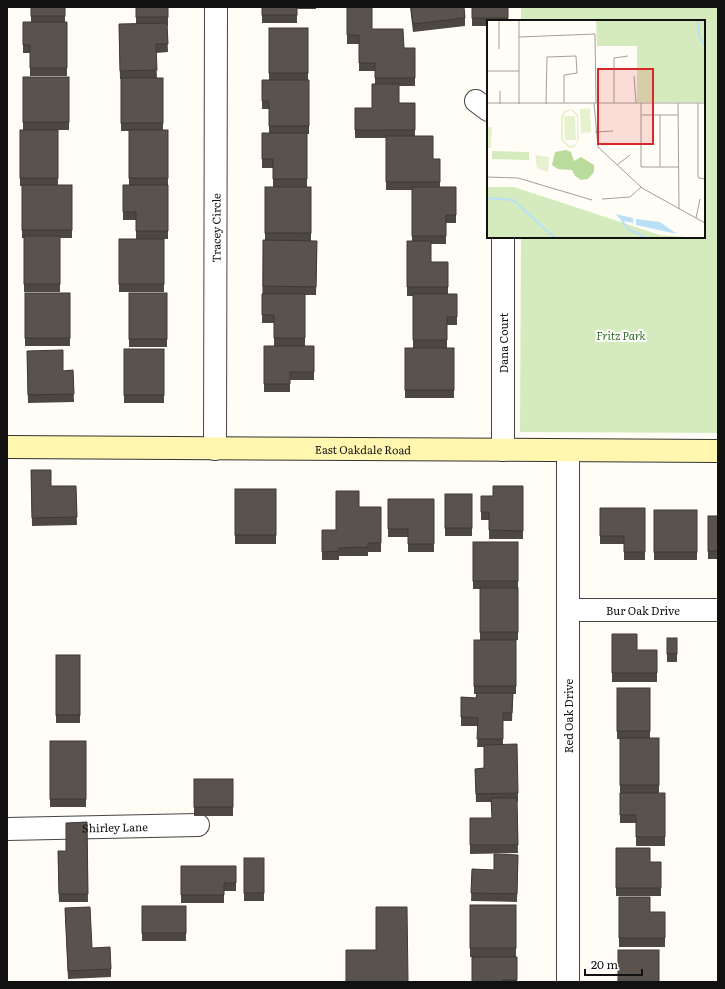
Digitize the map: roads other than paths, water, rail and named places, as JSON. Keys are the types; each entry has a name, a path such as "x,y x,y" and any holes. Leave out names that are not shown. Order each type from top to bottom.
{"street":[{"name":"Tracey Circle","path":"215,449 216,7"},
{"name":"Dana Court","path":"502,238 503,450"},
{"name":"East Oakdale Road","path":"7,447 718,451"},
{"name":"Red Oak Drive","path":"568,451 568,982"},
{"name":"Bur Oak Drive","path":"568,610 718,610"},
{"name":"Shirley Lane","path":"7,829 198,825"}],"park label":[{"name":"Fritz Park","path":"621,335"}]}
